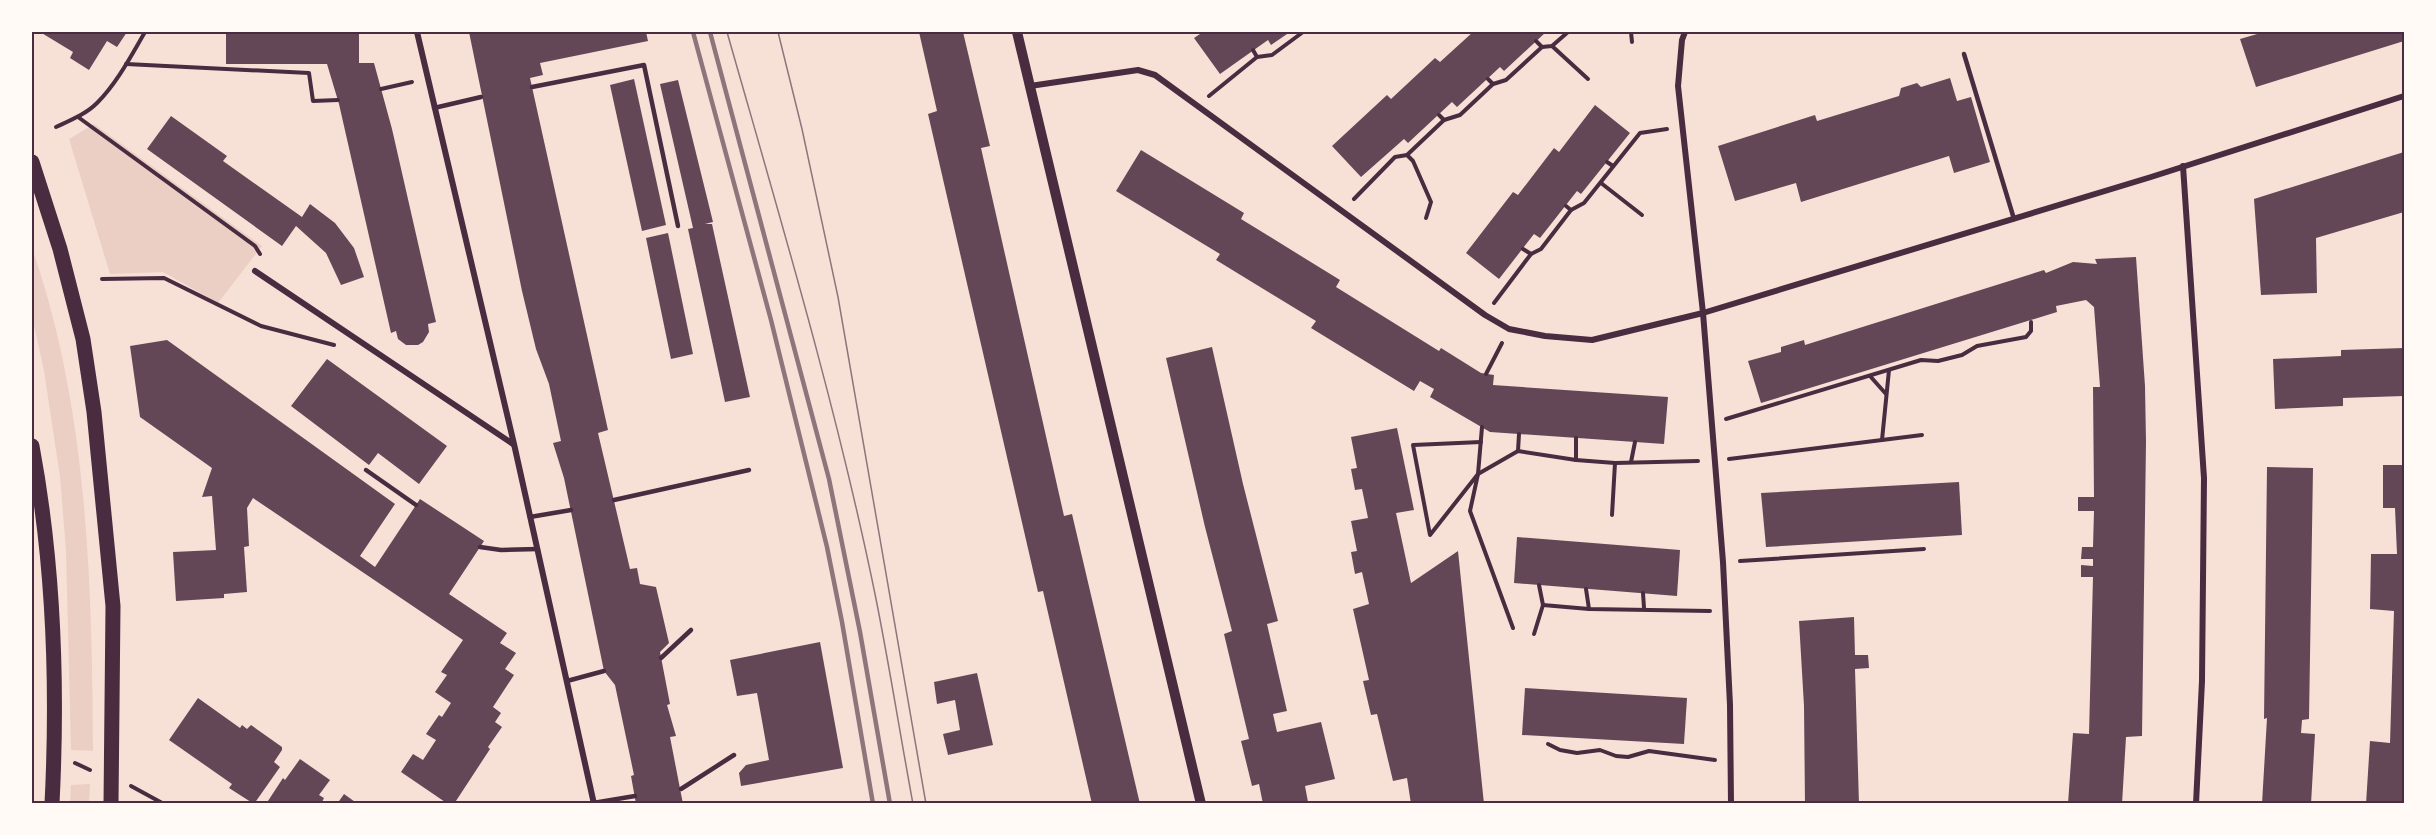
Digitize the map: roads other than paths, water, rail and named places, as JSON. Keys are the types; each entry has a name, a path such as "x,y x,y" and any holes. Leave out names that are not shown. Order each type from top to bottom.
{"main road":[{"path":"32,162 60,249 74,305 94,412 113,606 111,804"},
{"path":"32,446 49,562 55,728 52,804"}],"street":[{"path":"417,32 514,444 594,803"},
{"path":"1017,32 1202,804"},
{"path":"1685,32 1682,40 1678,86 1703,314 1723,562 1731,804"},
{"path":"1030,86 1137,70 1155,75 1341,212 1509,330 1592,340 1703,314 2404,96"},
{"path":"2183,165 2204,478 2202,681 2196,804"},
{"path":"255,271 514,444"}],"lane":[{"path":"1964,54 2014,219"},
{"path":"532,87 644,65 678,226"},
{"path":"434,108 481,97"},
{"path":"366,470 416,505"},
{"path":"615,500 749,470"},
{"path":"530,517 571,510"},
{"path":"480,547 501,550 538,549"},
{"path":"661,658 691,630"},
{"path":"567,681 604,671"},
{"path":"681,789 734,755"},
{"path":"594,803 635,796"}],"tram line":[{"path":"727,32 843,452 875,594 913,804"},
{"path":"778,32 802,129 838,297 926,804"}],"railway":[{"path":"693,32 771,320 827,547 873,804"},
{"path":"710,32 829,479 860,632 890,804"}]}
